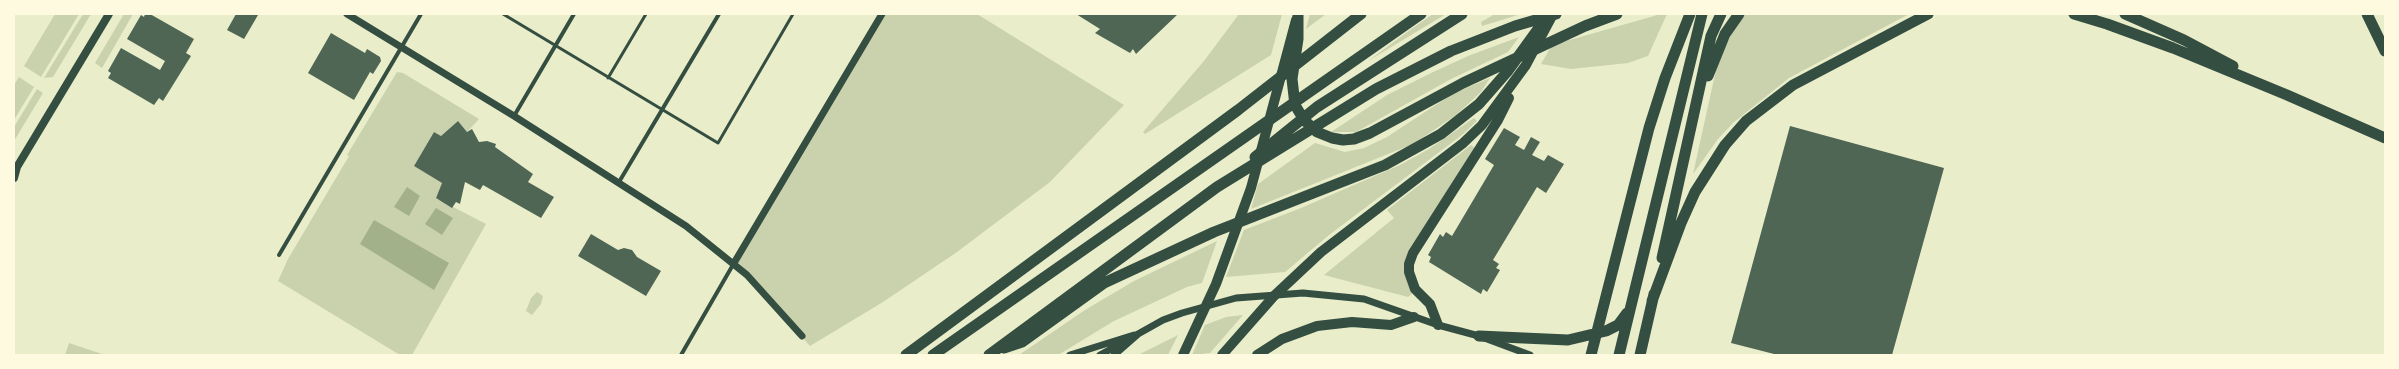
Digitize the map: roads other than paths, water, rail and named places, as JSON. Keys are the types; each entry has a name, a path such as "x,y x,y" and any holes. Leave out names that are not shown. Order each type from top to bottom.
{"highway":[{"path":"1298,14 1298,39 1292,79 1295,105 1304,120 1317,132 1343,140 1354,138 1370,132 1463,83 1585,26 1617,14"},
{"path":"906,355 1238,110 1360,14"},
{"path":"933,355 1421,14"},
{"path":"993,353 1217,187 1317,107 1462,14"},
{"path":"1452,20 1466,14"},
{"path":"993,353 1022,342 1104,283 1214,232 1385,164 1441,134 1480,104 1507,72 1550,14"},
{"path":"1217,187 1376,89 1451,51 1515,26 1554,14"},
{"path":"1591,355 1649,128 1679,40 1690,14"},
{"path":"1619,355 1702,14"},
{"path":"1640,355 1693,116 1712,36 1720,14"},
{"path":"1693,116 1725,34 1739,14"},
{"path":"1652,301 1680,223 1695,192 1725,145 1746,121 1793,85 1928,14"},
{"path":"2074,14 2107,24 2173,48 2287,95 2385,138"},
{"path":"2125,14 2184,40 2287,95"},
{"path":"2367,14 2385,51"},
{"path":"1479,336 1568,340 1606,331 1618,325 1626,315 1632,300"}],"main road":[{"path":"14,178 16,168 109,14"},
{"path":"1184,354 1216,284 1250,188 1298,14"},
{"path":"1438,325 1430,304 1415,289 1412,283 1409,272 1413,253 1498,120 1554,14"},
{"path":"1222,355 1274,296 1321,252 1462,144 1492,113 1526,65"},
{"path":"1257,355 1282,339 1317,326 1337,322 1391,325 1414,317"}],"street":[{"path":"347,14 514,116 686,226 734,263 802,336"},
{"path":"279,255 421,14"},
{"path":"514,116 574,14"},
{"path":"619,182 663,111 719,14"},
{"path":"681,355 882,14"},
{"path":"1100,355 1163,320 1201,306 1267,294 1303,292 1364,299 1438,325 1479,336 1530,355"},
{"path":"1070,355 1138,334"},
{"path":"1114,355 1138,334"}],"lane":[{"path":"503,14 718,143 793,14"},
{"path":"608,78 646,14"}]}
